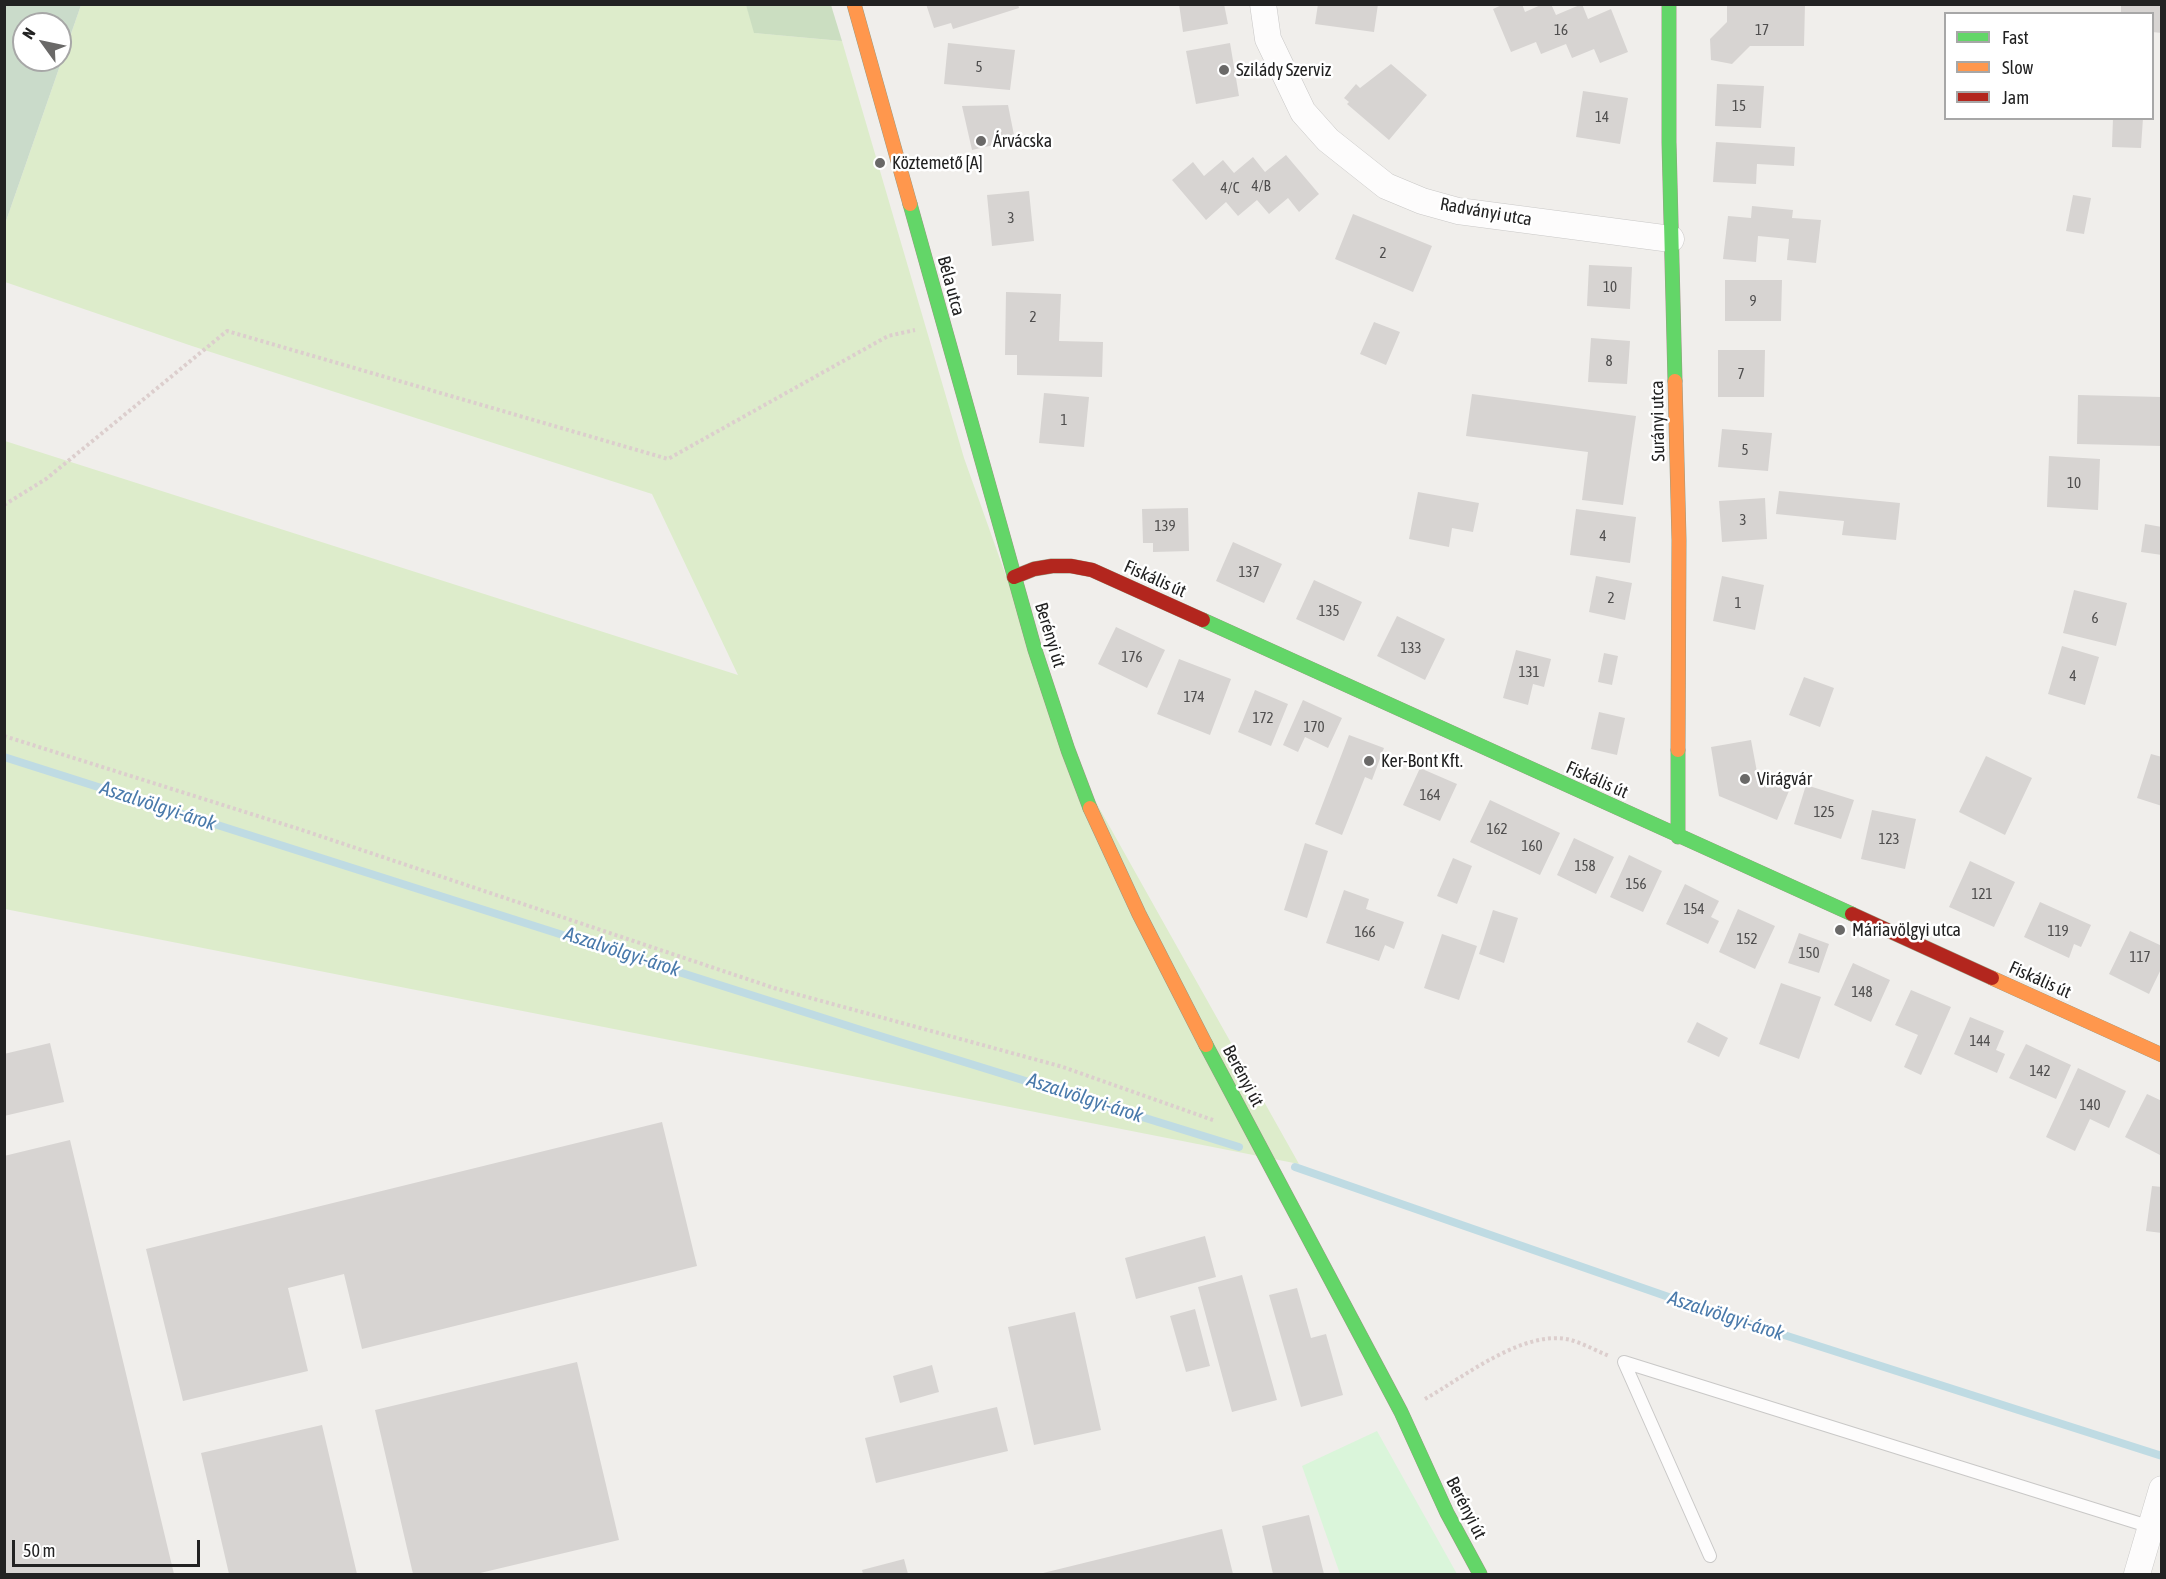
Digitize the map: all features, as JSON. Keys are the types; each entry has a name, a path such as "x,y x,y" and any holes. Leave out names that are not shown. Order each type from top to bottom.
{"street":[{"name":"Béla utca","path":"855,4 1014,578"},
{"name":"Radványi utca","path":"1263,4 1268,39 1303,112 1328,140 1386,186 1422,201 1458,211 1671,239"},
{"name":"Surányi utca","path":"1669,4 1671,239 1679,540 1678,837"},
{"name":"Fiskális út","path":"1014,578 1034,568 1052,565 1072,565 1092,570 2162,1055"},
{"name":"Berényi út","path":"1014,578 1068,750 1094,818 1179,994 1401,1412 1447,1513 1480,1575"},
{"path":"2136,1575 2162,1489"}],"lane":[{"path":"1624,1362 2151,1527"},
{"path":"1624,1362 1710,1556"}],"path":[{"path":"4,505 46,479 226,331 668,459 888,336"},
{"path":"4,736 299,829 774,988 1063,1067 1253,1134"},
{"path":"1401,1412 1511,1348 1539,1339 1569,1340 1624,1362"}],"green space":[{"path":"746,4 755,33 842,41 964,458 1070,756 1299,1164 5,909 5,441 738,675 652,494 192,346 5,282 5,224 58,72 72,72 72,31 81,5"},
{"path":"4,5 81,5 72,31 72,12 12,12 12,72 58,72 5,224"},
{"path":"746,5 831,5 842,41 754,33"},
{"path":"1377,1431 1457,1574 1340,1574 1302,1466"}],"building":[{"path":"926,4 1018,4 1019,8 953,29 951,23 934,28"},
{"path":"1179,4 1224,4 1228,24 1183,32"},
{"path":"1318,4 1378,4 1374,32 1315,24"},
{"path":"1504,4 1522,4 1525,12 1543,4 1551,4 1556,15 1582,4 1588,19 1611,9 1628,52 1600,63 1594,49 1572,58 1566,44 1541,54 1536,42 1511,52 1493,9"},
{"path":"1727,4 1805,4 1804,46 1750,46 1732,64 1711,60 1710,39 1727,22"},
{"path":"2121,4 2162,5 2162,33 2154,32 2154,12 2121,12"},
{"path":"948,43 1015,50 1010,90 944,84"},
{"path":"1230,43 1239,96 1196,104 1186,51"},
{"path":"1391,64 1427,95 1389,140 1347,104 1349,102 1344,98 1356,84 1360,88"},
{"path":"1717,84 1764,86 1761,128 1715,126"},
{"path":"1583,91 1628,98 1620,144 1576,137"},
{"path":"1008,105 1015,140 972,150 962,106"},
{"path":"2113,120 2143,120 2141,148 2112,147"},
{"path":"1716,142 1795,147 1794,166 1757,164 1756,184 1713,182"},
{"path":"1286,155 1319,194 1299,212 1288,198 1269,214 1257,200 1238,216 1226,202 1206,220 1172,180 1193,162 1204,176 1223,160 1234,173 1253,157 1265,172"},
{"path":"1029,191 1034,241 992,246 987,195"},
{"path":"2073,195 2091,198 2084,234 2066,231"},
{"path":"1752,206 1793,210 1792,218 1821,220 1816,263 1787,260 1789,239 1758,236 1756,262 1723,259 1728,216 1751,218"},
{"path":"1353,214 1432,246 1413,292 1335,259"},
{"path":"1589,265 1632,267 1630,309 1587,306"},
{"path":"1725,280 1782,280 1781,321 1725,321"},
{"path":"1006,292 1061,294 1059,341 1103,342 1102,377 1017,375 1017,355 1005,355"},
{"path":"1374,322 1400,332 1386,365 1360,354"},
{"path":"1591,338 1630,341 1627,384 1588,382"},
{"path":"1718,350 1765,350 1764,397 1718,397"},
{"path":"1044,393 1089,397 1084,447 1039,443"},
{"path":"1472,394 1636,416 1623,505 1582,500 1588,452 1466,436"},
{"path":"2078,395 2162,397 2162,446 2077,444"},
{"path":"1722,429 1772,433 1768,471 1718,467"},
{"path":"2049,456 2100,459 2098,510 2047,507"},
{"path":"1779,491 1900,503 1896,540 1842,535 1844,521 1776,514"},
{"path":"1418,492 1479,503 1473,532 1452,528 1449,547 1409,539"},
{"path":"1765,498 1767,539 1722,542 1719,501"},
{"path":"1188,508 1189,551 1153,552 1153,543 1143,543 1142,509"},
{"path":"1576,509 1636,517 1630,563 1570,555"},
{"path":"2145,524 2162,527 2162,555 2141,552"},
{"path":"1233,542 1282,564 1264,603 1216,581"},
{"path":"1596,576 1632,583 1625,620 1589,612"},
{"path":"1722,576 1764,585 1755,630 1713,621"},
{"path":"1314,580 1362,602 1344,641 1296,619"},
{"path":"2074,590 2127,603 2116,646 2063,633"},
{"path":"1397,616 1445,639 1425,680 1377,656"},
{"path":"1116,627 1165,650 1147,688 1098,664"},
{"path":"2062,646 2099,657 2085,705 2048,694"},
{"path":"1516,650 1551,659 1544,687 1533,684 1528,705 1503,698"},
{"path":"1604,653 1618,656 1612,685 1598,682"},
{"path":"1179,659 1231,679 1210,735 1157,714"},
{"path":"1804,677 1834,688 1820,727 1789,715"},
{"path":"1255,690 1288,704 1271,746 1238,732"},
{"path":"1303,700 1342,718 1328,748 1305,737 1298,752 1283,745"},
{"path":"1599,712 1625,718 1617,755 1591,749"},
{"path":"1349,735 1384,748 1372,780 1365,777 1342,835 1315,824"},
{"name":"Virágvár","path":"1751,740 1757,772 1791,786 1777,820 1719,796 1711,747"},
{"path":"2151,754 2162,757 2162,806 2137,798"},
{"path":"1986,756 2032,778 2005,835 1959,812"},
{"path":"1420,768 1457,784 1440,821 1403,805"},
{"path":"1806,785 1854,800 1841,839 1794,824"},
{"path":"1490,800 1560,833 1540,875 1470,842"},
{"path":"1872,810 1916,819 1905,869 1861,859"},
{"path":"1574,838 1614,857 1596,894 1557,875"},
{"path":"1305,843 1328,851 1307,918 1284,910"},
{"path":"1629,855 1662,871 1643,912 1610,897"},
{"path":"1453,858 1472,866 1457,904 1437,896"},
{"path":"1970,861 2015,882 1994,927 1949,907"},
{"path":"1685,884 1719,901 1711,917 1719,921 1708,944 1666,924"},
{"path":"1344,890 1369,899 1366,909 1404,922 1394,949 1385,945 1379,961 1326,943"},
{"path":"2040,902 2091,925 2081,947 2074,944 2069,958 2024,937"},
{"path":"1738,909 1775,926 1755,969 1719,952"},
{"path":"1493,910 1518,918 1504,963 1479,954"},
{"path":"2130,931 2162,946 2162,967 2149,994 2109,974"},
{"path":"1799,933 1829,944 1819,973 1788,963"},
{"path":"1442,934 1477,946 1459,1000 1424,988"},
{"path":"1853,963 1890,980 1871,1022 1834,1005"},
{"path":"1781,983 1821,997 1799,1059 1759,1044"},
{"path":"1911,990 1951,1007 1921,1075 1904,1067 1918,1035 1895,1025"},
{"path":"1970,1017 2004,1031 1996,1050 2005,1054 1997,1073 1954,1054"},
{"path":"1697,1022 1728,1038 1719,1057 1687,1042"},
{"path":"50,1043 64,1102 4,1116 4,1054"},
{"path":"2026,1044 2071,1065 2056,1099 2009,1078"},
{"path":"2078,1068 2126,1091 2109,1128 2090,1119 2075,1151 2046,1137"},
{"path":"2147,1094 2162,1101 2162,1156 2125,1137"},
{"path":"662,1122 697,1266 362,1349 344,1274 288,1288 308,1371 183,1401 146,1249"},
{"path":"70,1140 174,1574 4,1574 4,1156"},
{"path":"2152,1186 2162,1187 2162,1233 2146,1231"},
{"path":"1205,1236 1216,1277 1136,1299 1125,1258"},
{"path":"1242,1275 1277,1400 1232,1412 1198,1287"},
{"path":"1297,1288 1311,1338 1326,1334 1343,1395 1301,1407 1269,1295"},
{"path":"1195,1309 1210,1366 1186,1372 1170,1316"},
{"path":"1075,1312 1101,1430 1034,1445 1008,1327"},
{"path":"577,1362 619,1540 476,1574 413,1574 375,1410"},
{"path":"932,1365 939,1392 900,1403 893,1376"},
{"path":"997,1407 1008,1451 876,1483 865,1438"},
{"path":"322,1425 357,1574 229,1574 201,1453"},
{"path":"1309,1515 1324,1574 1273,1574 1262,1526"},
{"path":"1222,1529 1233,1574 1039,1574"},
{"path":"904,1559 908,1574 863,1574 862,1570"}],"waterway":[{"name":"Aszalvölgyi-árok","path":"4,757 864,1031 1239,1147"},
{"name":"Aszalvölgyi-árok","path":"1295,1167 1706,1310 2162,1456"}],"traffic: fast":[{"path":"1669,4 1669,142 1675,381"},
{"path":"910,204 1035,650 1090,808"},
{"path":"1203,620 1852,914"},
{"path":"1678,750 1678,837"},
{"path":"1206,1045 1401,1412 1447,1513 1480,1574"}],"traffic: slow":[{"path":"854,4 910,204"},
{"path":"1675,381 1679,540 1678,750"},
{"path":"1090,808 1139,914 1206,1045"},
{"path":"1992,978 2162,1055"}],"traffic: jam":[{"path":"1014,577 1034,569 1052,566 1071,566 1092,570 1203,620"},
{"path":"1852,914 1992,978"}],"place":[{"name":"Szilády Szerviz","path":"1224,70"},
{"name":"Árvácska","path":"981,141"},
{"name":"Köztemető [A]","path":"880,163"},
{"name":"Ker-Bont Kft.","path":"1369,761"},
{"name":"Virágvár","path":"1745,779"},
{"name":"Máriavölgyi utca","path":"1840,930"}]}
